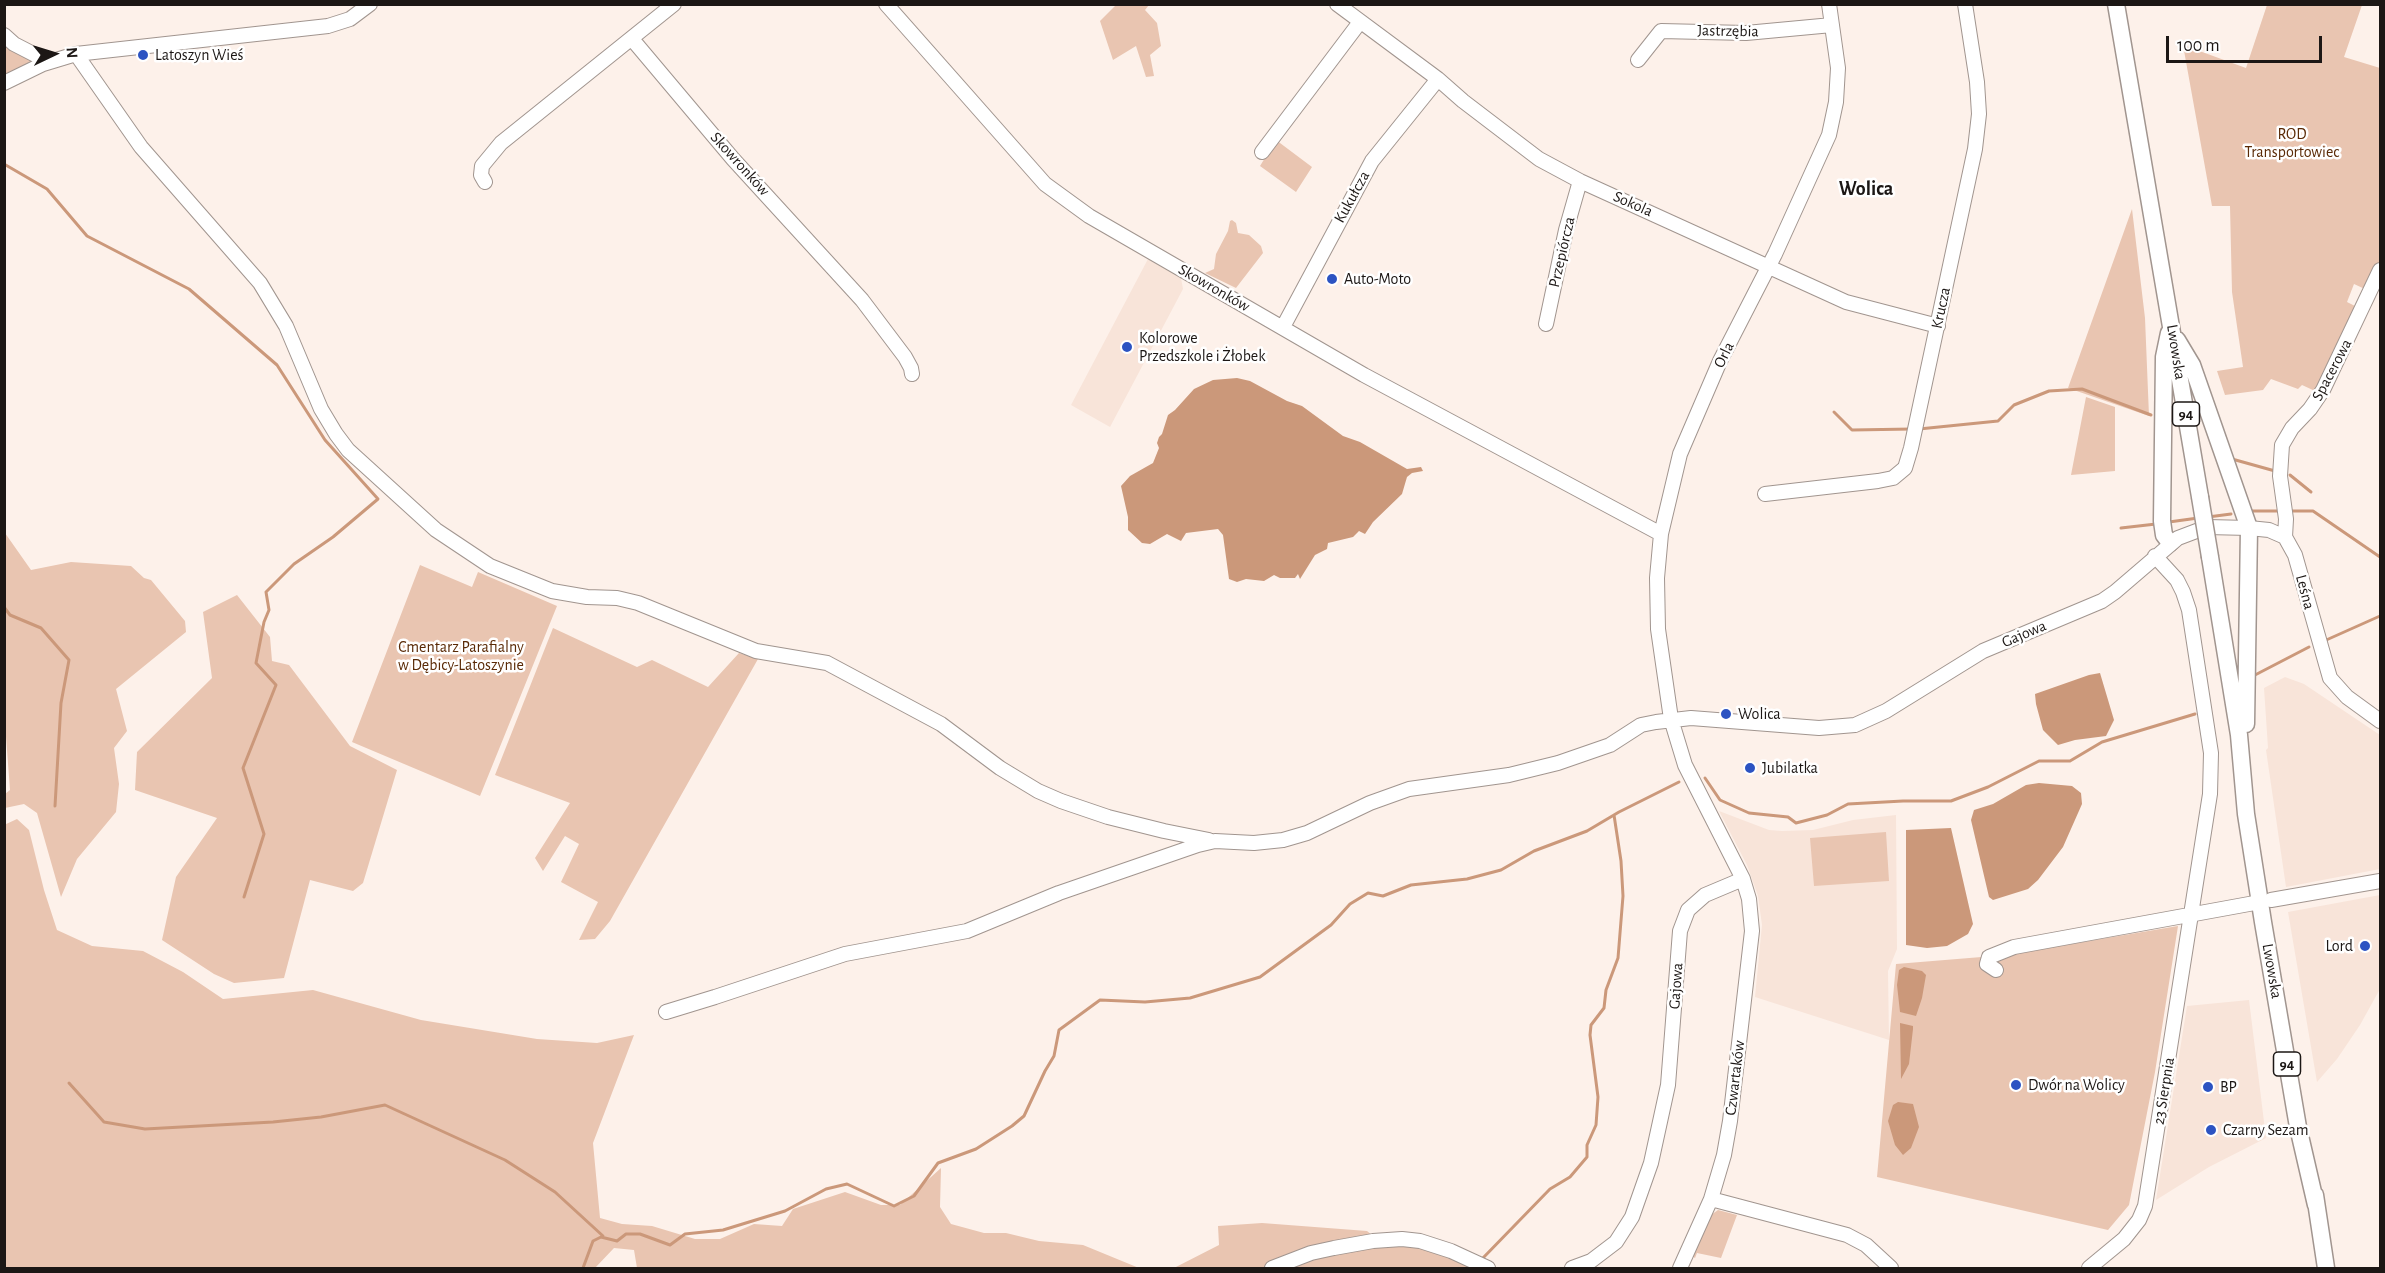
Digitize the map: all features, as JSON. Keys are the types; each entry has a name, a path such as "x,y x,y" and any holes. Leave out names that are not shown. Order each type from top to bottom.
{"main road":[{"name":"Lwowska","path":"2116,4 2239,735 2248,774 2265,901"},
{"path":"2171,327 2192,364 2249,528 2245,690 2248,774"},
{"path":"2170,543 2164,535 2162,510 2164,357 2171,327"},
{"name":"Lwowska","path":"2239,735 2246,814 2308,1125 2316,1205 2326,1269"}],"street":[{"path":"4,83 49,62 76,54 321,27 350,19 370,4"},
{"path":"485,182 481,175 482,166 501,143 674,4"},
{"name":"Skowronków","path":"886,4 1045,184 1089,216 1364,375 1661,534"},
{"name":"Sokola","path":"1337,4 1438,79 1539,159 1580,181 1846,302 1938,326"},
{"name":"Orla","path":"1671,719 1658,629 1657,578 1661,534 1680,454 1720,361 1768,268 1828,135 1836,102 1838,68 1829,4"},
{"name":"Krucza","path":"1765,494 1893,478 1905,468 1914,436 1976,148 1979,114 1977,82 1965,4"},
{"path":"1262,152 1360,22"},
{"name":"Jastrzębia","path":"1638,60 1661,31 1746,33 1832,25"},
{"path":"4,35 14,44 49,62"},
{"name":"Skowronków","path":"632,39 733,159 862,300 905,357 912,368 912,375"},
{"path":"76,54 141,147 260,283 286,326 321,409 348,450 436,531 490,566 552,591 587,597 609,597 638,603 756,651 827,663 940,724 1000,768 1053,798 1119,820 1215,841"},
{"name":"Kukułcza","path":"1283,327 1372,161 1438,79"},
{"name":"Przepiórcza","path":"1546,324 1566,230 1580,181"},
{"name":"Spacerowa","path":"2285,537 2286,519 2280,476 2282,445 2292,428 2310,409 2323,390 2380,270"},
{"name":"Gajowa","path":"1215,841 1270,842 1307,833 1393,794 1409,789 1509,776 1549,766 1610,745 1641,725 1671,719 1691,718 1819,728 1838,728 1870,720 1983,651 2102,601 2170,543 2189,532 2213,526 2249,528"},
{"path":"2249,528 2269,530 2285,537"},
{"name":"Leśna","path":"2285,537 2295,555 2330,678 2346,697 2380,721"},
{"name":"23 Sierpnia","path":"2089,1269 2124,1239 2139,1220 2145,1206 2210,795 2211,753 2188,610 2183,592 2176,580 2156,556"},
{"path":"1671,719 1679,747 1692,777 1743,879"},
{"path":"666,1012 845,954 967,931 1059,893 1215,841"},
{"name":"Gajowa","path":"1572,1269 1591,1261 1616,1242 1632,1217 1651,1163 1668,1085 1680,931 1688,910 1705,895 1743,879"},
{"name":"Czwartaków","path":"1680,1269 1711,1199 1724,1155 1730,1121 1752,931 1749,899 1743,879"},
{"path":"1996,970 1987,964 1989,957 2014,948 2380,881"},
{"path":"2195,891 2208,906 2215,910"},
{"path":"1711,1199 1848,1235 1866,1245 1891,1269"},
{"path":"1272,1269 1321,1250 1390,1240 1420,1241 1451,1251 1483,1266"}],"shaded area":[{"name":"Kolorowe Przedszkole i Żłobek","path":"1148,259 1181,278 1183,289 1110,427 1071,405"},
{"path":"1237,378 1250,381 1287,401 1302,406 1343,436 1360,442 1407,469 1421,467 1423,471 1412,473 1407,477 1402,494 1373,522 1365,534 1359,531 1353,537 1328,543 1327,549 1315,555 1300,579 1298,574 1295,578 1280,578 1274,575 1264,581 1246,579 1237,582 1229,579 1223,535 1218,529 1186,533 1181,541 1167,534 1150,544 1142,543 1128,530 1128,517 1121,486 1130,476 1153,463 1159,448 1157,443 1168,415 1194,389 1213,380"},
{"path":"2100,673 2114,720 2106,736 2058,745 2043,730 2035,694"},
{"path":"2285,677 2304,684 2380,735 2380,869 2286,887 2266,750 2268,748 2264,688"},
{"path":"2039,783 2072,786 2081,793 2082,804 2063,847 2038,880 2028,889 1993,900 1989,897 1971,820 1974,810 1993,804 2026,785"},
{"path":"1719,811 1769,830 1782,831 1813,830 1853,820 1896,815 1897,949 1888,971 1889,1040 1755,997 1762,925 1758,896 1747,865"},
{"path":"1951,828 1973,924 1968,934 1947,946 1927,948 1906,945 1906,830"},
{"path":"2380,895 2380,989 2360,1025 2337,1059 2317,1082 2288,912"},
{"path":"1904,967 1922,971 1926,975 1916,1016 1900,1012 1897,985 1899,970"},
{"path":"2249,1000 2266,1138 2209,1167 2156,1200 2187,1006"},
{"path":"1900,1023 1913,1026 1909,1064 1901,1079"},
{"path":"1898,1102 1913,1104 1919,1127 1911,1148 1903,1155 1895,1145 1888,1121 1893,1105"}],"green space":[{"path":"1116,5 1149,5 1145,10 1157,23 1161,46 1150,55 1154,76 1146,77 1136,46 1113,60 1100,21"},
{"name":"ROD Transportowiec","path":"2267,5 2362,5 2344,57 2380,68 2380,260 2367,290 2354,284 2347,302 2359,308 2315,391 2302,385 2298,389 2271,379 2263,390 2225,395 2217,371 2243,367 2232,292 2230,206 2212,206 2183,45 2246,68"},
{"path":"5,40 31,61 5,77"},
{"path":"1276,140 1312,167 1296,192 1260,166"},
{"path":"2132,209 2145,318 2149,416 2068,388"},
{"path":"1232,220 1236,223 1238,233 1249,235 1261,246 1263,253 1236,288 1205,273 1214,269 1216,254"},
{"path":"2086,397 2115,407 2115,471 2071,475"},
{"path":"5,533 31,570 71,562 131,566 144,578 151,580 185,621 186,632 116,689 127,731 114,748 119,784 116,812 77,859 61,897 37,813 24,804 5,808 5,794 10,790 4,710"},
{"name":"Cmentarz Parafialny w Dębicy-Latoszynie","path":"420,565 472,587 478,572 557,606 480,796 352,742"},
{"path":"237,595 270,637 272,661 289,665 350,746 397,770 363,883 353,891 310,880 284,978 234,983 214,974 162,940 176,877 217,818 135,790 137,752 212,678 203,612"},
{"path":"553,628 637,667 652,660 708,687 739,653 758,659 610,921 595,939 579,940 598,902 561,882 579,844 565,836 543,871 535,858 570,803 495,775"},
{"path":"17,819 29,830 57,930 92,946 143,951 183,972 223,999 313,990 421,1020 537,1039 597,1043 634,1035 593,1143 600,1218 622,1224 652,1226 695,1239 720,1239 754,1224 782,1226 793,1209 845,1192 881,1205 900,1205 941,1168 940,1207 951,1224 984,1233 1006,1233 1039,1241 1083,1245 1139,1268 637,1268 634,1250 614,1248 595,1268 5,1268 4,825"},
{"path":"1886,832 1889,881 1814,886 1810,838"},
{"path":"2178,926 2155,1072 2129,1205 2108,1230 1877,1177 1896,964 2006,955"},
{"path":"1718,1210 1737,1215 1721,1258 1697,1253 1695,1258 1692,1256 1711,1215"},
{"path":"1262,1223 1367,1231 1383,1244 1404,1243 1445,1254 1476,1268 1174,1268 1219,1245 1218,1226"}],"waterway":[{"path":"4,164 47,189 87,236 189,289 277,365 325,440 378,499 333,537 294,564 266,592 269,610 264,622 256,663 276,685 243,768 264,834 244,897"},
{"path":"1919,429 1998,421 2014,405 2049,391 2082,389 2151,415"},
{"path":"1834,412 1852,430 1912,429"},
{"path":"2232,459 2275,471"},
{"path":"2290,475 2311,492"},
{"path":"2252,511 2279,511"},
{"path":"2291,511 2313,511 2380,557"},
{"path":"2208,517 2231,514"},
{"path":"2169,522 2198,518"},
{"path":"2121,528 2156,524"},
{"path":"4,607 10,615 41,628 69,660 61,703 55,806"},
{"path":"2324,641 2380,616"},
{"path":"2255,675 2309,647"},
{"path":"1705,778 1720,800 1749,813 1788,817 1796,823 1827,815 1848,804 1951,801 1988,787 2039,761 2070,761 2102,742 2195,714"},
{"path":"583,1268 593,1241 601,1237 617,1241 626,1234 640,1234 670,1245 685,1234 723,1230 785,1211 826,1189 847,1184 894,1206 914,1196 938,1163 976,1149 1024,1116 1054,1056 1059,1030 1100,1000 1145,1002 1190,998 1260,977 1331,925 1350,904 1368,893 1383,896 1411,885 1467,879 1501,870 1534,851 1587,831 1679,782"},
{"path":"1482,1259 1550,1189 1570,1177 1587,1157 1587,1145 1596,1125 1598,1097 1590,1035 1591,1025 1604,1008 1606,990 1618,958 1623,896 1621,861 1614,815"},
{"path":"69,1083 104,1122 145,1129 273,1122 321,1117 385,1105 505,1160 555,1192 603,1236"}],"place":[{"name":"Latoszyn Wieś","path":"143,55"},
{"name":"Auto-Moto","path":"1332,279"},
{"name":"Kolorowe Przedszkole i Żłobek","path":"1127,347"},
{"name":"Wolica","path":"1726,714"},
{"name":"Jubilatka","path":"1750,768"},
{"name":"Lord","path":"2365,946"},
{"name":"Dwór na Wolicy","path":"2016,1085"},
{"name":"BP","path":"2208,1087"},
{"name":"Czarny Sezam","path":"2211,1130"}],"district":[{"name":"Wolica","path":"1866,189"}]}
